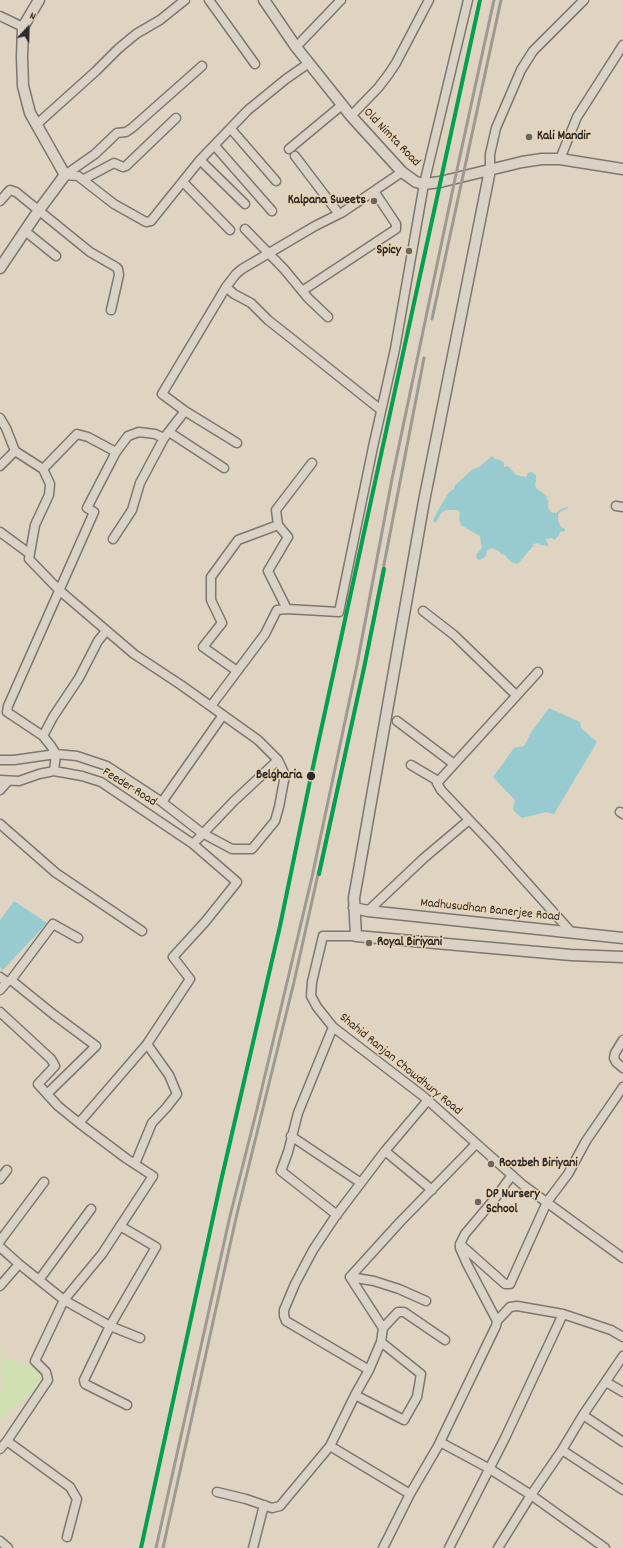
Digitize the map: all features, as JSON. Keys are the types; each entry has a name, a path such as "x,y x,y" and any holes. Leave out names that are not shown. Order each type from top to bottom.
{"street":[{"path":"40,0 23,28 23,86 30,113 65,175"},
{"path":"36,125 128,41 160,20 185,0"},
{"path":"209,0 255,64"},
{"name":"Old Nimta Road","path":"264,0 296,47 342,105 409,178 424,184 440,182 522,162 542,159 560,159 623,169"},
{"path":"296,47 341,0"},
{"path":"351,116 378,88 388,75 396,63 429,0"},
{"path":"211,706 265,634 277,610 287,609 339,612 395,349 424,184 468,0"},
{"path":"584,0 533,51 521,70 496,128 490,154 490,170 424,501 354,898 354,908 361,936 571,955 623,957"},
{"path":"0,16 23,28"},
{"path":"560,159 577,117 623,45"},
{"path":"65,175 75,175 84,179 114,204 146,222 153,220 200,160 248,110 271,90 309,63"},
{"path":"0,268 39,210 65,175 95,154 117,133 126,132 132,128 202,66"},
{"path":"289,149 342,105"},
{"path":"84,179 114,163 123,167 126,166 176,118"},
{"path":"231,129 276,181"},
{"path":"214,146 272,211"},
{"path":"295,156 339,214"},
{"path":"200,160 245,204"},
{"path":"237,443 185,411 162,394 226,287 242,269 302,233 339,214 402,172"},
{"path":"183,182 230,230"},
{"path":"0,201 8,192 13,190 90,252 118,269 119,275 111,310"},
{"path":"302,291 396,229 396,224 374,191"},
{"path":"245,229 328,317"},
{"path":"25,231 56,256"},
{"path":"226,287 234,294 251,303 277,328 381,410"},
{"path":"113,539 132,510 140,483 166,435 185,411"},
{"path":"0,418 6,428 15,451 43,468 50,484 49,496 35,525 29,559 59,590 134,654 258,740 278,760 285,775 279,807 274,821 252,849 232,849 202,833 162,802 107,766 77,756 56,754 14,760 0,760"},
{"path":"54,771 56,754 52,746 43,736 7,712 94,512 87,508 116,452 128,436 139,432 166,435 224,468"},
{"path":"43,468 77,434 88,437 116,452"},
{"path":"0,466 15,451"},
{"path":"287,609 268,571 288,537 278,525 276,510 312,463"},
{"path":"237,671 203,647 222,623 211,600 211,577 238,540 278,525"},
{"path":"0,532 30,554"},
{"path":"423,612 454,635 516,695"},
{"path":"43,736 53,717 79,678 98,641 106,631"},
{"path":"438,781 538,672"},
{"path":"162,802 222,715"},
{"path":"397,722 454,764"},
{"path":"193,844 234,801 278,760"},
{"path":"411,766 438,781"},
{"name":"Feeder Road","path":"4,781 19,781 54,771 82,776 101,782 193,844 237,882 205,922 173,957 190,978 147,1044"},
{"path":"0,790 4,781"},
{"path":"438,781 437,783 441,790 572,933"},
{"path":"368,911 419,862 469,820"},
{"path":"0,824 56,873 142,931"},
{"name":"Madhusudhan Banerjee Road","path":"354,908 368,911 623,938"},
{"path":"0,990 6,980 53,924 78,938"},
{"name":"Shahid Ranjan Chowdhury Road","path":"361,936 327,936 312,982 311,996 317,1007 333,1027 428,1100 523,1185 623,1258"},
{"path":"6,980 96,1046 47,1094"},
{"path":"0,1012 51,1059 55,1066 38,1084 58,1106 134,1164 153,1176 102,1254 64,1300 35,1361 46,1372 48,1380 0,1449"},
{"path":"333,1027 298,1113 288,1152 281,1171 337,1214"},
{"path":"623,1040 615,1053 614,1058 623,1068"},
{"path":"79,1123 147,1044 169,1075 177,1094 152,1123 134,1164"},
{"path":"460,1244 505,1284 510,1284 547,1202 568,1174 586,1141 623,1087"},
{"path":"369,1370 286,1321 284,1310 295,1284 313,1250 337,1214 385,1151 428,1100"},
{"path":"291,1136 361,1183"},
{"path":"350,1277 400,1222 476,1144"},
{"path":"385,1151 432,1190"},
{"path":"0,1179 7,1170"},
{"path":"497,1321 467,1264 460,1248 460,1244 466,1234 512,1175"},
{"path":"0,1241 44,1182"},
{"path":"39,1280 91,1208"},
{"path":"120,1226 156,1247 110,1326 84,1380 85,1384 126,1405"},
{"path":"0,1247 64,1300 110,1326 140,1338"},
{"path":"0,1286 19,1264"},
{"path":"350,1277 374,1281 399,1289 426,1301"},
{"path":"350,1277 384,1328"},
{"path":"383,1548 410,1494 440,1442 496,1326 497,1321 510,1308 517,1306 563,1314 611,1330 623,1337"},
{"path":"217,1492 246,1499 272,1508 280,1506 330,1446 369,1370 381,1342 384,1328 398,1312 404,1312 445,1340"},
{"path":"449,1548 490,1469 563,1314"},
{"path":"355,1395 404,1420 417,1397 421,1374 381,1342"},
{"path":"501,1547 531,1495 623,1356"},
{"path":"606,1382 623,1392"},
{"path":"583,1415 623,1442"},
{"path":"7,1441 70,1487 77,1499 67,1537"},
{"path":"440,1442 490,1469 531,1495 605,1548"},
{"path":"330,1446 410,1494"},
{"path":"562,1450 623,1490"},
{"path":"253,1548 264,1505"},
{"path":"0,1541 8,1548"}],"green space":[{"path":"1,1349 3,1351 3,1357 7,1362 15,1358 19,1363 26,1364 29,1367 32,1365 44,1375 45,1378 39,1386 0,1419"}],"water":[{"path":"492,456 504,463 504,467 508,466 516,475 526,477 528,473 532,472 536,475 536,488 548,497 546,498 549,501 548,507 551,512 556,513 561,509 568,507 558,515 558,521 565,531 560,532 554,540 552,538 545,539 549,546 540,545 539,543 533,544 534,546 518,564 513,563 505,555 492,548 487,550 486,556 480,560 477,559 476,555 482,548 480,536 461,525 459,518 460,512 458,510 446,510 441,513 436,523 433,521 449,492 454,489 455,485 473,469 479,467"},
{"path":"549,708 580,722 581,728 597,742 554,814 546,812 522,818 513,810 515,800 493,777 514,748 524,746 532,731"},
{"path":"14,901 47,923 2,971 0,966 0,920"}],"railway":[{"path":"156,1548 230,1216 312,877 357,665 392,479 494,0"},
{"path":"432,319 501,0"},
{"path":"163,1548 236,1218 294,982 364,668 424,358"}],"transit line":[{"path":"141,1548 221,1181 280,926 311,776 480,0"},
{"path":"319,874 384,569"}],"place":[{"name":"Kali Mandir","path":"529,137"},
{"name":"Kalpana Sweets","path":"374,201"},
{"name":"Spicy","path":"409,251"},
{"name":"Belgharia","path":"311,776"},
{"name":"Royal Biriyani","path":"369,943"},
{"name":"Roozbeh Biriyani","path":"491,1164"},
{"name":"DP Nursery School","path":"478,1202"}]}
